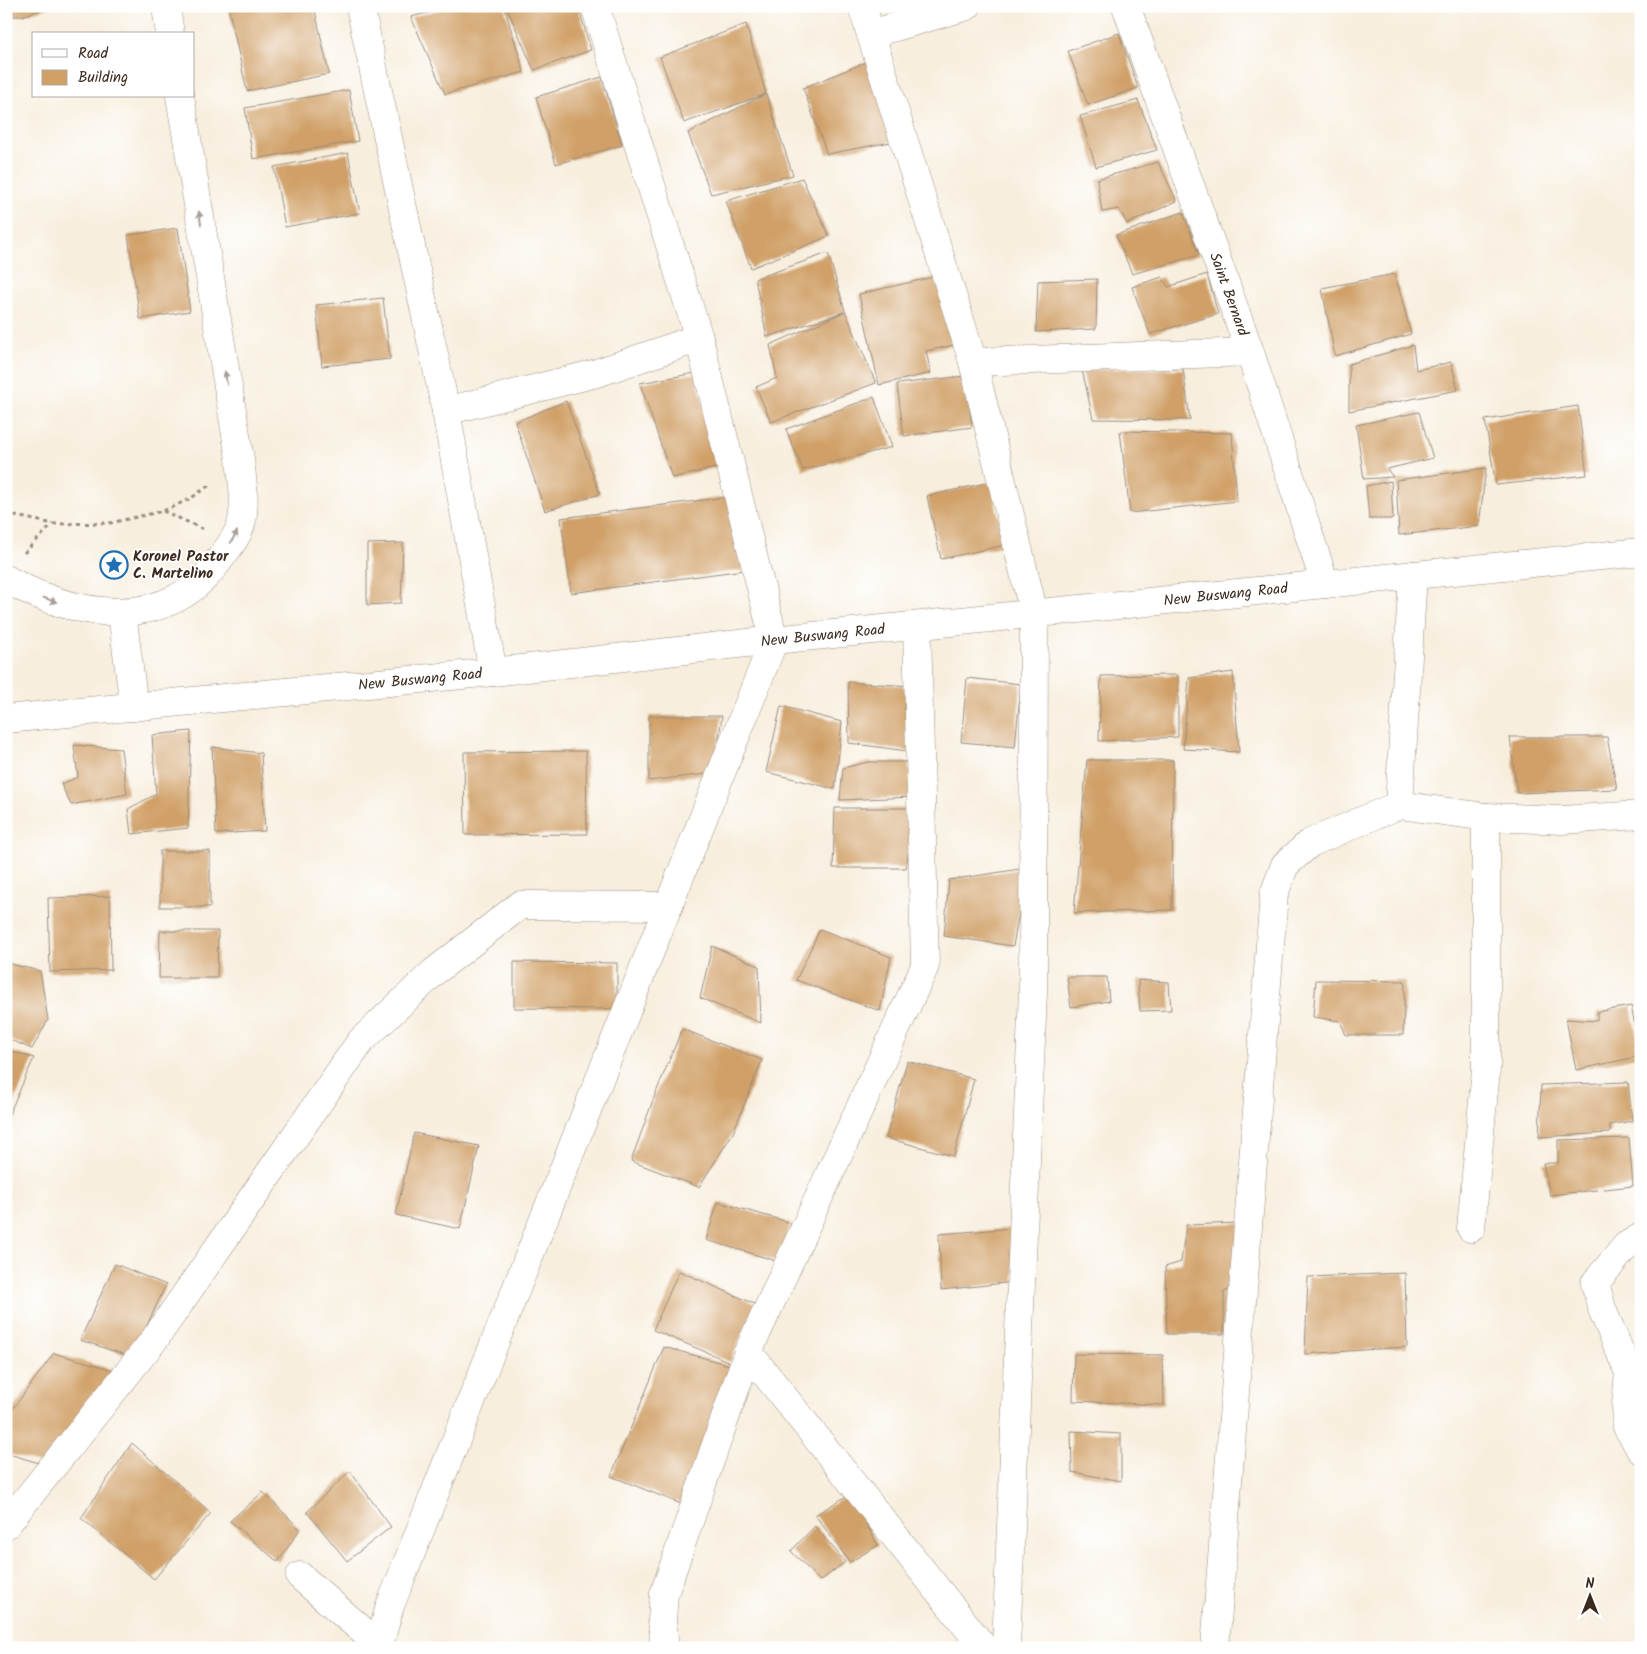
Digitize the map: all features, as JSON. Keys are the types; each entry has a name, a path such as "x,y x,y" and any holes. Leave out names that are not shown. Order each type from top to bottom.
{"street":[{"path":"360,6 446,411 493,672"},
{"path":"300,1576 379,1646 394,1597 774,640 699,338 595,6"},
{"path":"862,6 973,362 1034,614 1033,991 1006,1648"},
{"path":"871,34 967,6"},
{"name":"Saint Bernard","path":"1126,6 1250,352 1325,584"},
{"path":"166,7 170,32"},
{"path":"13,568 32,593 65,605 101,612 122,613 158,606 189,591 212,570 232,543 242,522 244,496 240,459 180,98"},
{"path":"446,411 598,372 699,338"},
{"path":"973,362 1250,352"},
{"name":"New Buswang Road","path":"6,719 493,672 774,640 1641,552"},
{"path":"1400,806 1412,575"},
{"path":"122,613 134,707"},
{"path":"665,1648 662,1620 664,1594 748,1352 925,966 916,626"},
{"path":"1215,1648 1274,894 1285,865 1310,843 1400,806 1486,817 1562,820 1641,815"},
{"path":"1471,1228 1486,1069 1486,817"},
{"path":"6,1525 154,1340 361,1040 434,972 520,905 669,906"},
{"path":"1641,1237 1626,1246 1595,1283 1602,1309 1629,1373 1626,1404 1627,1427 1641,1450"},
{"path":"748,1352 984,1648"}],"path":[{"path":"6,514 54,524 110,523 163,511 190,499 214,482 240,459"},
{"path":"163,511 232,543"},
{"path":"13,568 54,524"}],"building":[{"path":"6,6 53,6 22,16 6,16"},
{"path":"228,6 314,6 329,74 247,91"},
{"path":"454,6 504,6 524,72 445,94 411,17"},
{"path":"506,6 578,6 591,50 534,70"},
{"path":"746,24 766,94 684,123 660,57"},
{"path":"1119,33 1138,88 1088,105 1068,51"},
{"path":"871,60 896,141 827,154 803,88"},
{"path":"602,77 622,145 556,164 536,97"},
{"path":"349,90 358,141 253,159 245,108"},
{"path":"766,94 793,175 711,194 688,133"},
{"path":"1138,100 1157,150 1096,167 1080,116"},
{"path":"348,153 360,213 285,227 274,167"},
{"path":"1158,162 1177,201 1127,224 1119,209 1102,212 1097,179"},
{"path":"802,178 829,236 751,268 726,201"},
{"path":"1183,212 1199,255 1132,274 1116,235"},
{"path":"178,228 190,311 140,319 128,235"},
{"path":"828,253 845,311 876,383 771,422 756,387 777,378 770,345 844,312 767,337 755,279"},
{"path":"1207,274 1218,314 1150,334 1132,287 1162,277 1168,287"},
{"path":"1395,274 1411,334 1335,356 1322,288"},
{"path":"938,276 954,345 926,351 931,373 879,385 859,294"},
{"path":"1097,279 1096,329 1036,332 1038,281"},
{"path":"383,298 390,359 322,366 316,305"},
{"path":"1413,345 1416,370 1451,362 1458,390 1349,411 1349,364"},
{"path":"1082,369 1183,369 1190,420 1093,419"},
{"path":"696,373 719,467 672,478 640,383"},
{"path":"965,376 972,427 904,436 897,384"},
{"path":"874,397 892,447 803,470 786,429"},
{"path":"566,401 600,494 545,511 515,422"},
{"path":"1578,406 1587,475 1496,485 1485,420"},
{"path":"1419,412 1433,458 1387,469 1393,477 1364,479 1356,425"},
{"path":"1120,431 1232,433 1237,501 1130,513"},
{"path":"1486,468 1479,526 1399,535 1396,480"},
{"path":"1391,481 1393,519 1369,519 1366,486"},
{"path":"991,482 1005,545 941,559 927,496"},
{"path":"735,496 744,570 571,593 561,518"},
{"path":"403,543 401,603 367,605 367,544"},
{"path":"1233,672 1239,752 1183,749 1189,678"},
{"path":"1178,675 1178,737 1099,741 1101,676"},
{"path":"967,678 1021,684 1015,747 961,742"},
{"path":"848,682 911,686 914,752 849,743"},
{"path":"781,706 842,722 835,789 766,772"},
{"path":"649,716 722,716 714,773 649,781"},
{"path":"191,731 188,828 131,834 128,809 156,794 152,735"},
{"path":"1510,737 1607,737 1617,789 1517,793"},
{"path":"74,745 121,749 127,794 71,805 61,784 78,777"},
{"path":"212,747 261,753 265,831 216,834"},
{"path":"586,751 587,834 465,835 464,752"},
{"path":"1087,760 1173,760 1172,910 1074,913"},
{"path":"868,762 908,762 914,797 840,800 843,768"},
{"path":"835,808 915,808 906,868 833,868"},
{"path":"160,851 210,851 210,907 160,907"},
{"path":"1027,868 1013,946 944,936 949,880"},
{"path":"110,896 111,970 50,972 48,898"},
{"path":"820,929 891,957 880,1011 796,980"},
{"path":"160,931 218,931 217,978 159,978"},
{"path":"712,946 759,966 761,1023 700,998"},
{"path":"514,962 617,963 617,1009 514,1008"},
{"path":"6,963 40,971 48,1020 32,1049 6,1038"},
{"path":"1067,977 1107,977 1109,1001 1071,1007"},
{"path":"1138,980 1169,982 1171,1010 1140,1011"},
{"path":"1316,980 1405,981 1403,1035 1346,1035 1340,1021 1313,1017"},
{"path":"1631,1006 1641,1056 1576,1070 1566,1019 1597,1021 1597,1012"},
{"path":"682,1029 762,1060 733,1133 699,1187 631,1161"},
{"path":"6,1050 34,1058 6,1121"},
{"path":"907,1061 974,1079 954,1156 886,1138"},
{"path":"1628,1082 1632,1121 1610,1125 1610,1133 1539,1137 1541,1085"},
{"path":"414,1133 479,1146 460,1229 396,1215"},
{"path":"1629,1138 1633,1186 1550,1195 1543,1163 1558,1163 1558,1140"},
{"path":"718,1202 791,1223 780,1262 706,1240"},
{"path":"1240,1223 1232,1289 1224,1292 1224,1334 1167,1334 1165,1267 1181,1262 1186,1225"},
{"path":"1014,1228 1014,1282 941,1290 939,1234"},
{"path":"115,1264 166,1285 132,1357 80,1340"},
{"path":"679,1271 755,1304 730,1362 653,1330"},
{"path":"1405,1273 1407,1347 1305,1354 1308,1277"},
{"path":"664,1347 733,1366 681,1504 611,1476"},
{"path":"54,1353 117,1371 42,1464 6,1453 6,1418"},
{"path":"1074,1354 1163,1355 1164,1405 1073,1401"},
{"path":"1071,1431 1121,1434 1121,1481 1072,1472"},
{"path":"132,1443 211,1513 154,1579 81,1518"},
{"path":"350,1471 391,1527 347,1561 307,1512"},
{"path":"263,1492 300,1529 278,1562 230,1521"},
{"path":"850,1494 878,1545 850,1562 815,1515"},
{"path":"815,1526 845,1562 820,1581 791,1551"}],"place":[{"name":"Koronel Pastor C. Martelino","path":"114,565"}]}
